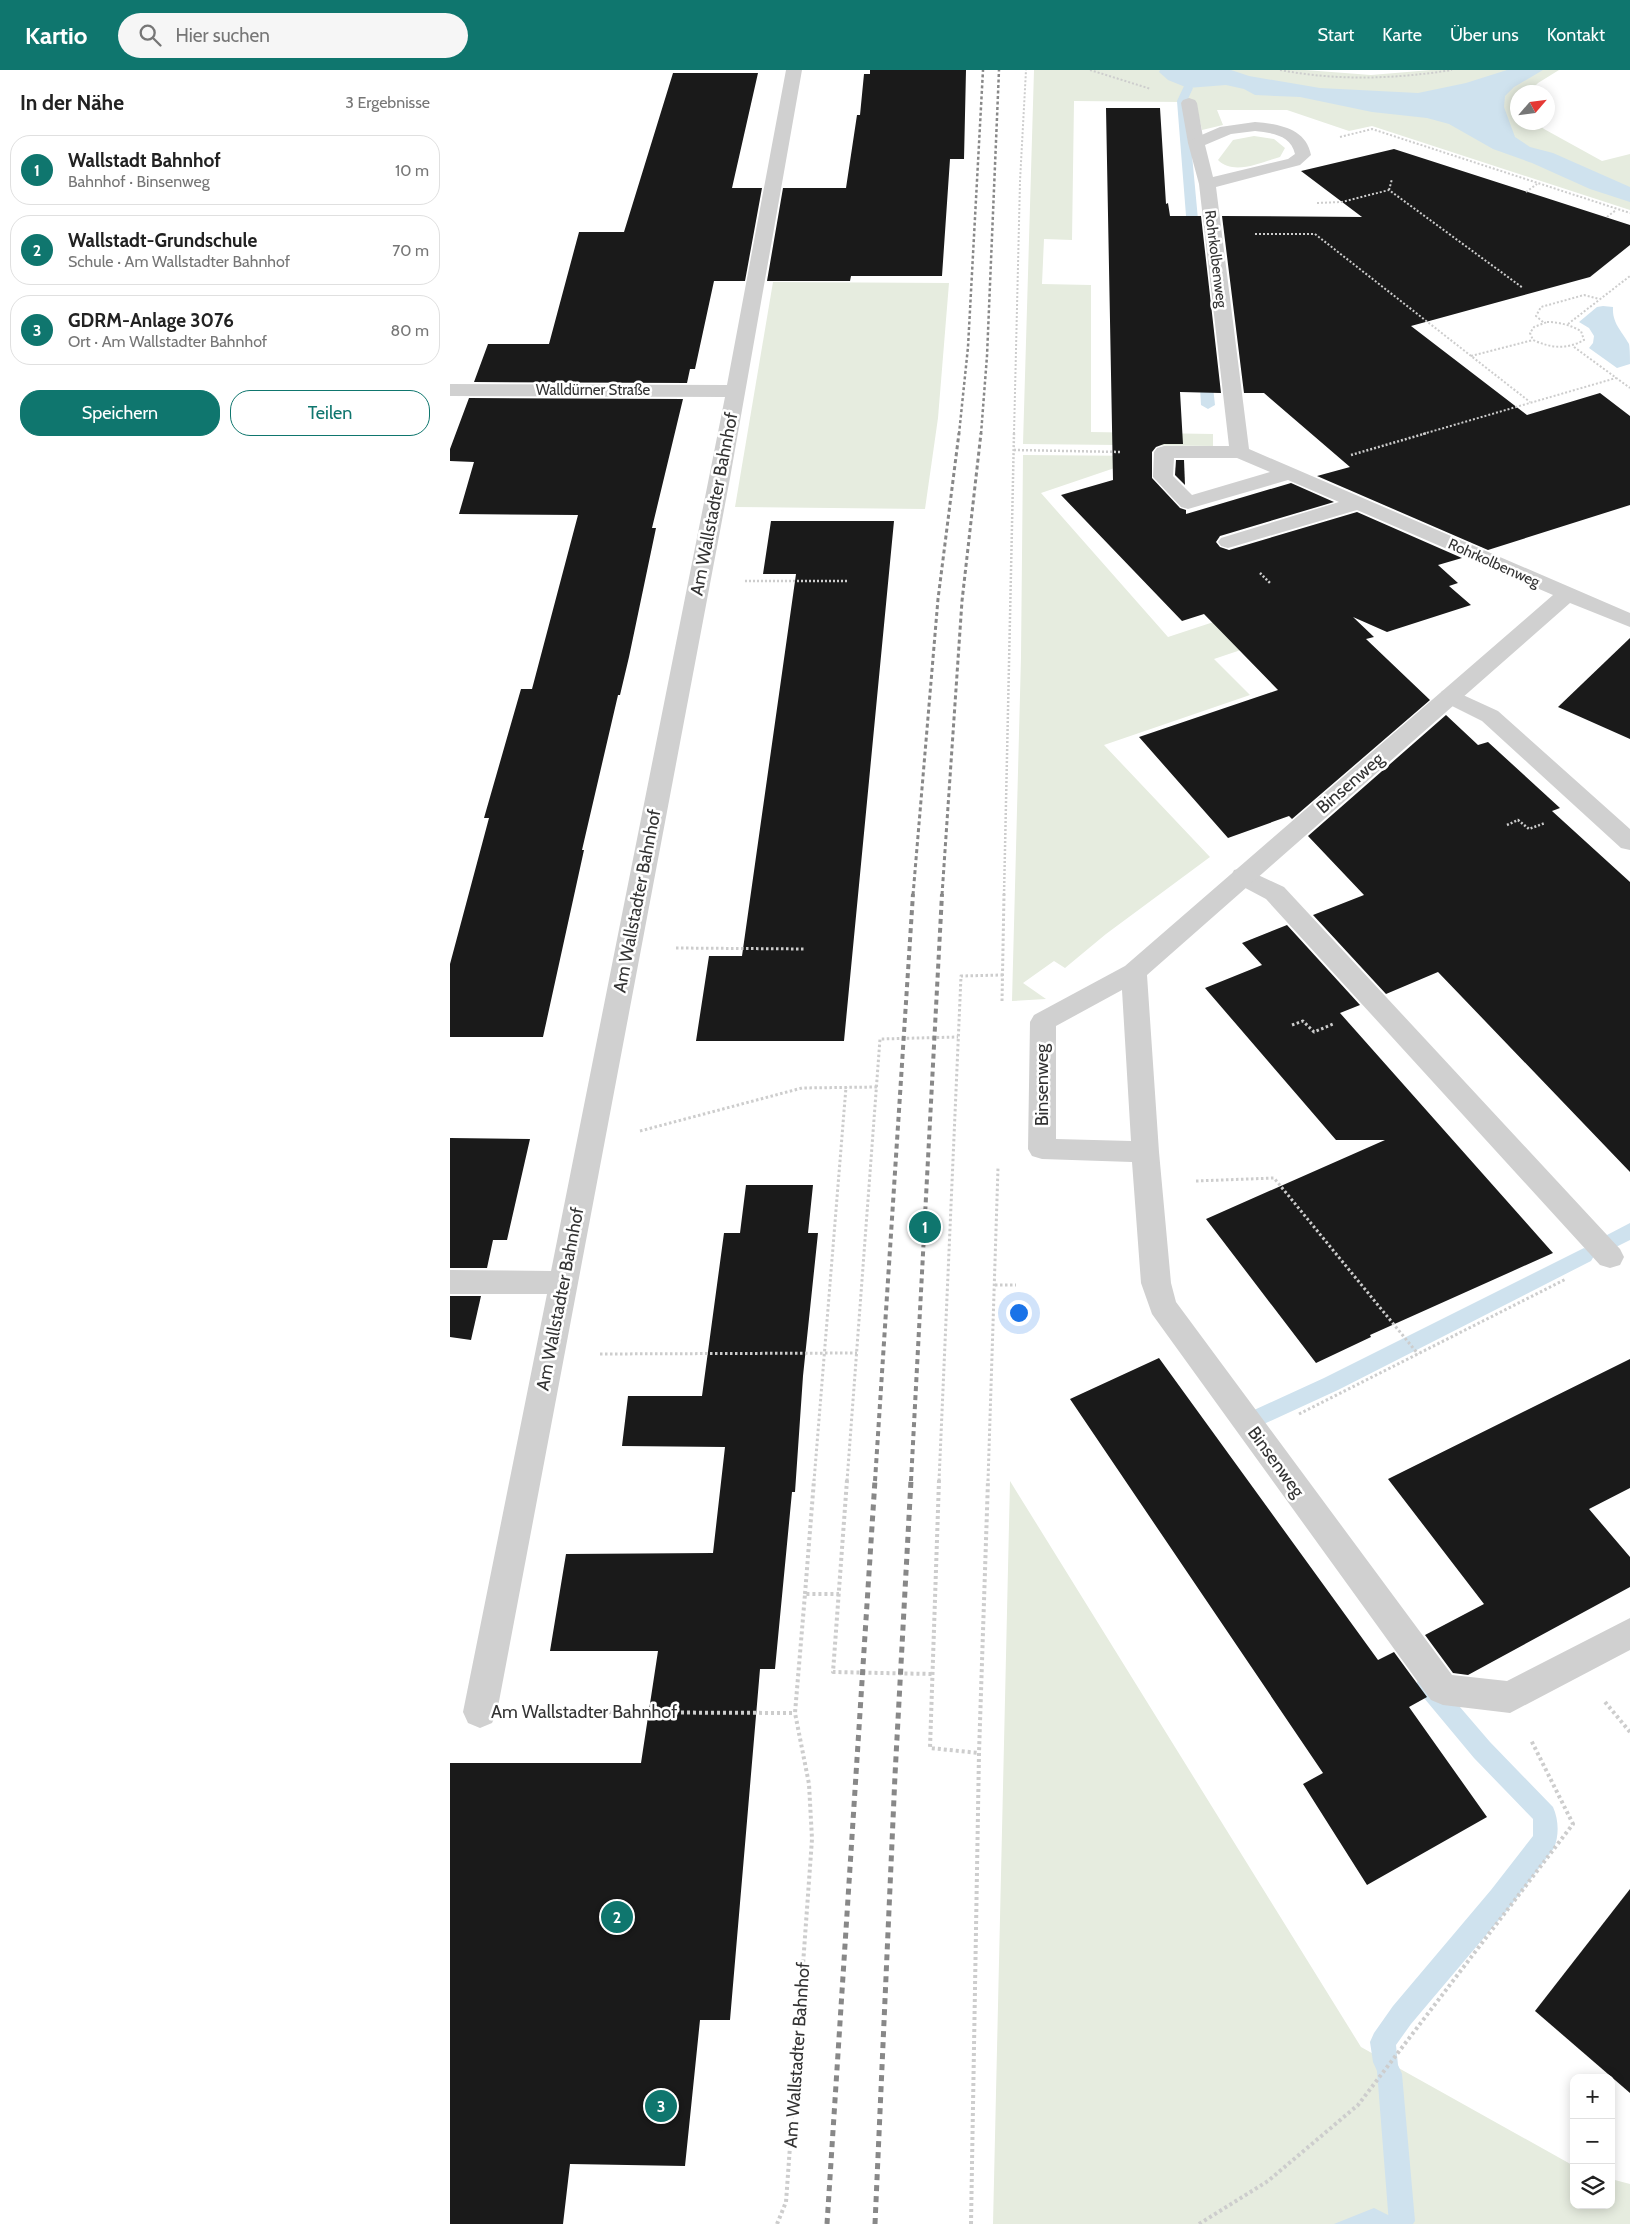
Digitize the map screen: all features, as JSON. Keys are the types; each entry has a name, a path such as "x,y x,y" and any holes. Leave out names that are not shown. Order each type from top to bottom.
{"street":[{"name":"Am Wallstadter Bahnhof","path":"480,1712 700,581 794,70"},
{"name":"Rohrkolbenweg","path":"1189,103 1196,143 1207,184 1240,452"},
{"path":"1196,143 1220,132 1252,126 1285,132 1298,139 1303,146"},
{"name":"Rohrkolbenweg","path":"1207,184 1294,162 1303,155 1303,146"},
{"name":"Walldürner Straße","path":"450,390 736,391"},
{"name":"Rohrkolbenweg","path":"1164,452 1240,452 1630,621"},
{"path":"1164,452 1163,477 1188,503 1290,473"},
{"path":"1228,542 1358,503"},
{"name":"Binsenweg","path":"1145,1152 1042,1149 1043,1022 1134,972 1567,594"},
{"path":"1450,696 1490,716 1630,842"},
{"path":"1244,876 1275,893 1610,1257"},
{"name":"Binsenweg","path":"1134,972 1145,1152 1156,1283 1162,1306 1443,1689 1510,1697"},
{"path":"450,1282 563,1283"},
{"path":"1510,1697 1630,1632"}],"path":[{"path":"1090,70 1127,83 1153,89"},
{"path":"1280,70 1302,75 1366,79 1424,75 1452,70"},
{"path":"1303,146 1372,129 1630,214"},
{"path":"1389,190 1392,179"},
{"path":"1526,192 1537,184"},
{"path":"1317,203 1342,202 1389,190"},
{"path":"1389,190 1523,288"},
{"path":"1607,217 1616,209"},
{"path":"1213,235 1315,234 1530,402"},
{"path":"1568,324 1630,276"},
{"path":"1543,322 1536,316 1541,307 1584,295 1599,299"},
{"path":"1470,356 1533,340 1552,347 1574,347 1584,340 1581,331 1568,324 1555,322 1543,322 1533,326 1530,333 1533,340"},
{"path":"1574,347 1630,388"},
{"path":"1290,473 1616,378"},
{"path":"1014,450 1164,452"},
{"path":"700,581 848,581"},
{"path":"628,948 806,949"},
{"path":"979,1752 930,1748 932,1674 961,976 1002,975"},
{"path":"932,1674 833,1672 880,1039 958,1037"},
{"path":"795,1713 846,1087"},
{"path":"589,1145 802,1088 876,1087"},
{"path":"1148,1183 1274,1178 1418,1354"},
{"path":"1256,1436 1610,1257"},
{"path":"995,1285 1016,1285"},
{"path":"549,1354 857,1353"},
{"path":"805,1594 839,1594"},
{"path":"1199,2224 1268,2181 1358,2106 1574,1824 1510,1697"},
{"name":"Am Wallstadter Bahnhof","path":"480,1712 795,1713 809,1784 812,1839 786,2202 777,2224"}],"shaded area":[{"path":"1034,70 1305,70 1371,75 1431,70 1559,70 1536,85 1510,85 1510,130 1546,130 1602,161 1630,154 1630,210 1372,126 1349,131 1287,110 1217,110 1223,125 1202,130 1197,109 1181,102 1074,101 1072,240 1044,239 1042,284 1091,285 1091,432 1213,434 1213,446 1023,444"},
{"path":"1254,136 1274,139 1285,148 1280,157 1240,167 1224,165 1218,160 1233,140"},
{"path":"773,282 949,283 938,418 925,509 735,507"},
{"path":"1023,455 1150,456 1041,493 1168,637 1305,592 1336,618 1214,659 1250,695 1104,745 1210,857 1106,934 1065,968 1054,961 1023,983 1046,999 1012,1001 1021,657"},
{"path":"1010,1481 1361,2047 1570,2164 1570,2209 1615,2209 1615,2180 1630,2184 1630,2224 993,2224"}],"water":[{"path":"1160,70 1231,70 1249,76 1320,88 1418,93 1466,83 1507,70 1543,70 1517,85 1510,85 1510,91 1505,96 1504,107 1510,123 1510,130 1512,130 1515,137 1530,147 1553,153 1630,187 1630,202 1590,189 1532,163 1493,149 1449,124 1427,118 1372,112 1300,97 1255,95 1244,89 1226,85 1188,88 1168,80 1159,72"},
{"path":"1597,307 1613,307 1614,318 1629,344 1630,364 1617,368 1589,348 1593,343 1594,336 1589,328 1579,322"},
{"path":"1374,2208 1406,2224 1334,2224"}],"building":[{"path":"870,70 966,70 964,159 950,159 942,276 851,276 850,281 767,281 783,188 846,188 857,115 860,115 864,74 870,74"},
{"path":"673,73 758,73 732,188 762,188 745,281 714,281 695,369 690,369 687,383 474,382 488,344 549,344 579,232 624,232"},
{"path":"1106,108 1160,108 1166,204 1168,203 1170,216 1201,216 1221,393 1180,392 1183,444 1164,444 1156,447 1152,452 1152,478 1180,508 1186,510 1186,514 1291,483 1334,502 1220,536 1216,542 1220,547 1229,550 1357,512 1462,558 1438,565 1458,583 1449,586 1471,605 1387,632 1353,617 1374,637 1366,639 1430,700 1292,819 1289,816 1228,838 1139,737 1278,690 1204,614 1182,621 1061,495 1113,480"},
{"path":"1394,149 1630,225 1630,245 1590,277 1411,326 1527,415 1600,393 1630,416 1630,505 1488,550 1317,476 1350,467 1264,393 1244,393 1222,216 1362,217 1301,171"},
{"path":"469,398 683,399 652,528 656,528 629,657 620,695 618,695 582,850 584,850 543,1037 450,1037 450,964 489,818 484,818 521,689 532,689 578,515 459,514 474,462 450,461 450,449"},
{"path":"1176,460 1184,460 1185,485 1175,475"},
{"path":"771,521 894,521 844,1041 696,1041 709,956 742,956 796,574 763,574"},
{"path":"1630,638 1630,739 1558,707"},
{"path":"1446,715 1478,745 1488,742 1560,808 1552,811 1630,882 1630,1172 1438,972 1386,994 1313,915 1364,895 1308,836"},
{"path":"1287,925 1360,1005 1340,1013 1553,1253 1370,1335 1371,1337 1316,1363 1206,1219 1385,1140 1336,1140 1205,988 1262,965 1242,943"},
{"path":"450,1138 530,1139 507,1240 493,1240 487,1268 450,1268"},
{"path":"746,1185 813,1185 808,1233 818,1233 803,1376 795,1492 792,1492 775,1669 760,1669 730,2020 700,2020 685,2166 570,2164 563,2224 450,2224 450,1763 641,1763 658,1651 550,1651 566,1554 713,1553 725,1447 622,1446 628,1396 702,1396 724,1233 740,1233"},
{"path":"450,1296 481,1296 471,1340 450,1337"},
{"path":"1159,1358 1378,1660 1394,1652 1427,1697 1409,1707 1487,1817 1367,1885 1303,1784 1323,1773 1070,1399"},
{"path":"1630,1359 1630,1488 1589,1509 1630,1557 1630,1587 1468,1675 1453,1673 1425,1635 1484,1604 1388,1479"},
{"path":"1630,1889 1630,2093 1615,2080 1615,2074 1608,2074 1535,2011"}],"waterway":[{"path":"1188,88 1182,101 1194,241"},
{"path":"1205,369 1208,405"},
{"path":"1614,1240 1630,1231"},
{"path":"1248,1422 1331,1384 1584,1256"},
{"path":"1386,2062 1383,2042 1402,2015 1500,1899 1545,1840 1545,1815 1482,1750 1427,1685"},
{"path":"1389,2074 1401,2221"}],"railway":[{"path":"959,434 968,347 983,70"},
{"path":"981,434 987,356 999,70"},
{"path":"913,895 938,599 959,433"},
{"path":"942,895 962,601 981,433"},
{"path":"875,1481 913,894"},
{"path":"911,1481 942,894"},
{"path":"827,2224 875,1480"},
{"path":"875,2224 895,1775 911,1480"}],"place":[{"name":"Wallstadt Bahnhof","path":"925,1227"},
{"name":"Wallstadt-Grundschule","path":"617,1917"},
{"name":"GDRM-Anlage 3076","path":"661,2106"}]}
